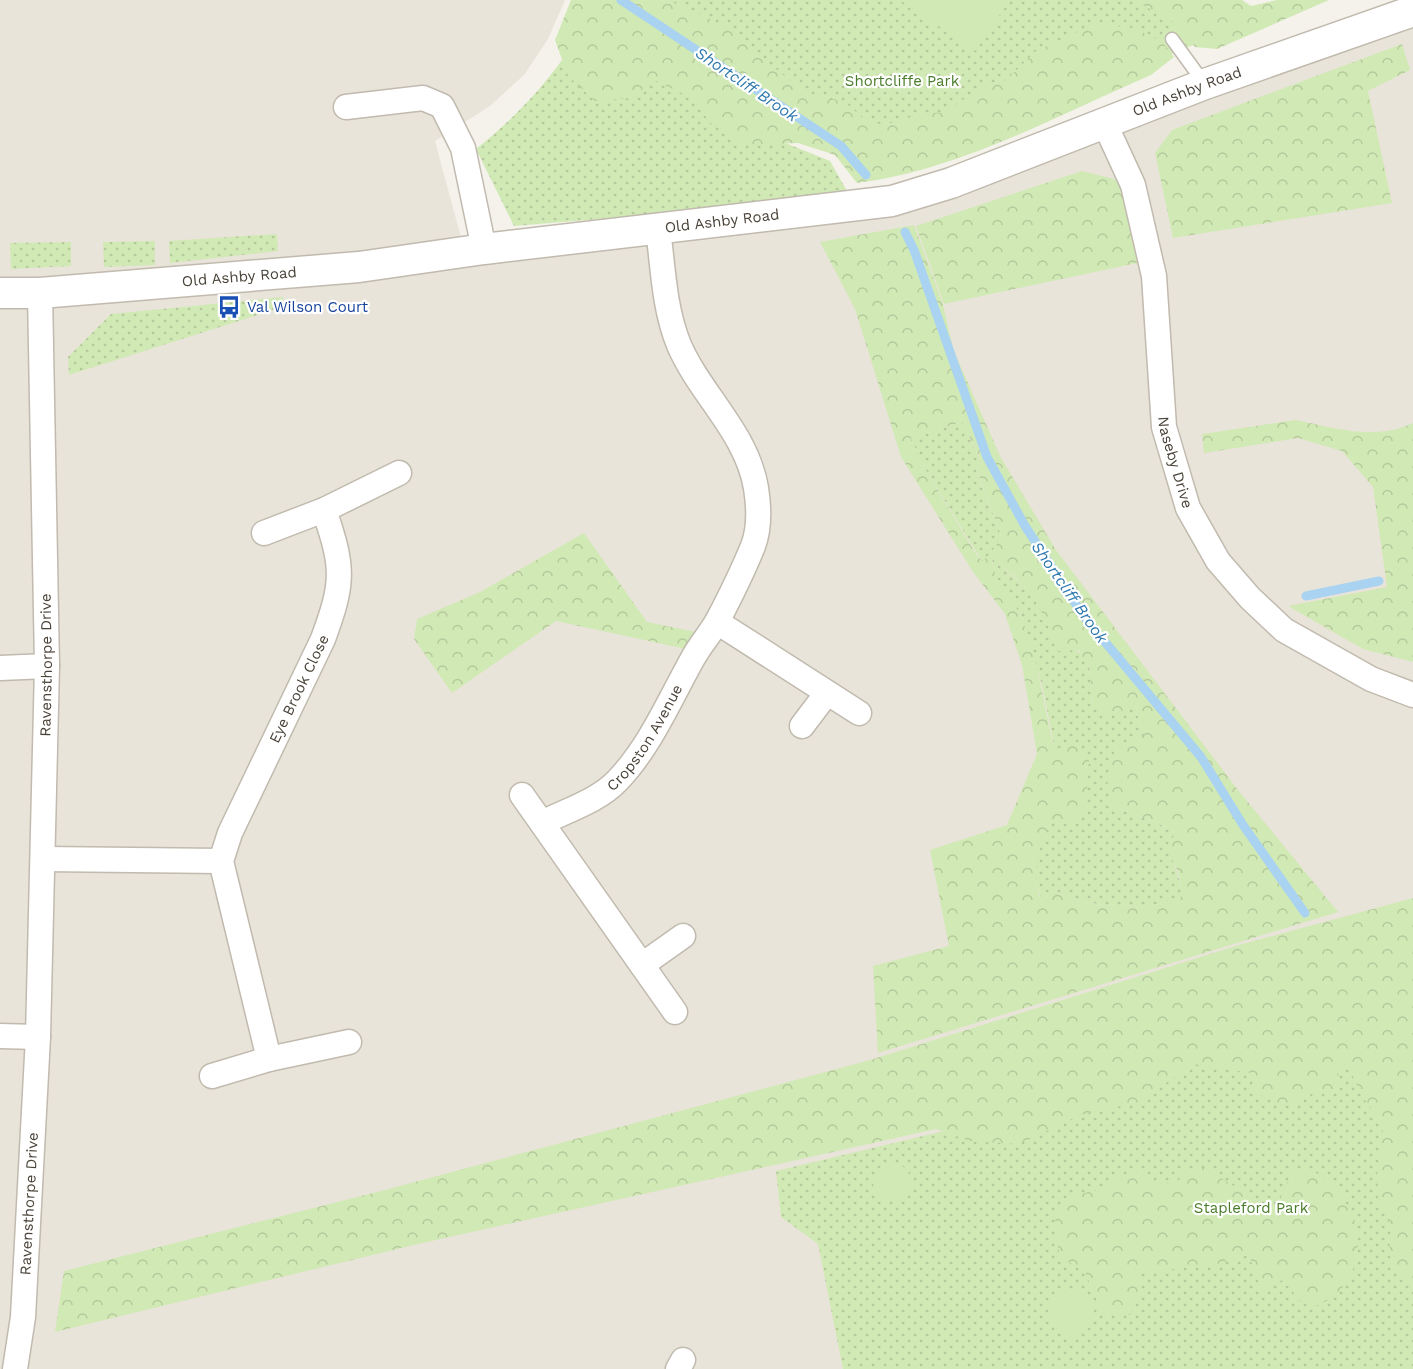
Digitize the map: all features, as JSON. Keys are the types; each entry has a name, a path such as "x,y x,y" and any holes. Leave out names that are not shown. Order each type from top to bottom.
{"street":[{"name":"Old Ashby Road","path":"0,293 40,293 359,267 484,249 892,201 951,183 1205,84 1413,12"},
{"path":"346,108 423,98 442,106 463,148 484,249"},
{"name":"Naseby Drive","path":"1104,122 1132,185 1151,259 1164,427 1188,508 1218,561 1250,598 1284,630 1371,679 1413,695"},
{"name":"Cropston Avenue","path":"542,823 616,783 644,746 700,646 717,622 753,545 758,517 755,486 743,452 723,416 702,387 679,344 669,312 658,229"},
{"name":"Ravensthorpe Drive","path":"15,1369 23,1317 38,1037 44,859 47,666 40,293"},
{"path":"264,533 324,510 399,473"},
{"name":"Eye Brook Close","path":"221,861 230,833 323,639 333,611 340,580 338,550 324,510"},
{"path":"717,622 859,713"},
{"path":"0,668 47,666"},
{"path":"802,726 827,693"},
{"path":"522,795 675,1012"},
{"path":"44,859 221,861 269,1059"},
{"path":"642,965 683,936"},
{"path":"0,1036 38,1037"},
{"path":"212,1076 269,1059 349,1042"}],"lane":[{"path":"1172,39 1205,84"}],"shaded area":[{"path":"0,0 565,0 548,39 524,75 490,106 435,141 462,241 892,201 1413,11 1413,1369 0,1369"}],"green space":[{"path":"571,0 668,0 723,25 804,92 845,102 865,120 884,125 921,114 946,112 980,87 1006,80 1036,51 1095,24 1133,28 1161,41 1174,57 1151,75 1007,140 932,167 895,177 857,183 835,155 798,143 744,145 709,122 696,100 654,80 632,98 595,101 568,76 555,40"},
{"name":"Shortcliffe Park","path":"631,0 1220,0 1248,22 914,162"},
{"path":"900,0 1010,0 975,51"},
{"path":"1133,0 1242,0 1251,6 1277,0 1329,0 1217,49 1195,47 1172,21"},
{"path":"581,32 753,130 830,161 847,191 684,212 514,226 476,149 534,95"},
{"path":"1402,44 1410,70 1368,91 1392,203 1173,238 1155,153 1172,130"},
{"path":"1082,171 1122,181 1142,262 944,304 916,226"},
{"path":"914,225 943,304 953,349 1000,456 1056,550 1238,790 1338,912 878,1053 873,966 949,946 930,850 1007,825 1037,754 1022,665 1005,614 973,572 901,457 855,309 820,242","holes":["962,422 981,460 976,468 1002,538 983,562 921,462 911,438","992,559 1017,579 1034,599 1058,651 1079,650 1090,669 1093,704 1103,718 1135,706 1144,735 1116,747 1109,770 1109,791 1114,807 1176,832 1166,848 1178,872 1181,897 1168,902 1135,906 1083,901 1055,891 1039,897 1036,867 1042,842 1051,823 1072,823 1086,806 1089,759 1075,745 1055,749 1026,631 1016,607 996,576"]},
{"path":"277,234 278,251 170,263 169,241"},
{"path":"155,241 155,265 104,267 103,242"},
{"path":"71,242 71,266 11,269 10,243"},
{"path":"283,297 283,307 69,375 68,357 111,314"},
{"path":"1296,420 1340,429 1370,432 1385,431 1413,423 1413,662 1363,649 1288,606 1387,587 1373,487 1342,451 1298,438 1204,453 1202,434"},
{"path":"962,422 981,461 976,469 1002,538 983,563 921,462 911,438"},
{"path":"584,533 647,622 696,632 686,649 556,621 452,693 414,639 417,619 480,592"},
{"path":"992,558 1030,593 1043,613 1054,639 1077,650 1083,656 1090,670 1093,704 1135,706 1144,735 1114,807 1176,832 1172,857 1182,889 1182,897 1153,905 1118,906 1083,901 1055,891 1040,897 1034,873 1038,848 1051,823 1055,749 1042,685 1020,614 995,578"},
{"path":"1413,898 1413,1285 1401,1279 1389,1255 1391,1225 1378,1203 1377,1167 1383,1132 1376,1114 1363,1098 1349,1068 1338,1069 1339,1087 1327,1094 1313,1093 1293,1106 1275,1103 1254,1091 1251,1073 1193,1064 1139,1102 1080,1115 1020,1144 970,1141 936,1129 418,1244 55,1332 64,1271 381,1191 870,1060 1239,945"},
{"name":"Stapleford Park","path":"1413,1050 1413,1369 843,1369 818,1244 781,1217 776,1171 1075,1100 1204,1053"},
{"path":"892,1163 906,1168 911,1182 906,1196 892,1201 878,1196 873,1182 878,1168"},
{"path":"1204,1168 1239,1189 1260,1209 1276,1209 1292,1171 1312,1170 1338,1188 1357,1225 1358,1256 1350,1277 1336,1296 1314,1307 1296,1299 1287,1278 1261,1290 1249,1255 1217,1264 1140,1273 1141,1295 1130,1315 1102,1313 1084,1270 1060,1258 1054,1223 1065,1198 1104,1188 1120,1176 1141,1171 1155,1184 1177,1183 1185,1170"},
{"path":"1071,1290 1087,1297 1094,1313 1087,1329 1071,1336 1055,1329 1048,1313 1055,1297"}],"waterway":[{"name":"Shortcliff Brook","path":"621,0 841,146 866,175"},
{"name":"Shortcliff Brook","path":"905,232 914,250 987,457 1025,526 1085,618 1201,757 1243,825 1305,913"},
{"path":"1306,596 1379,581"}],"place":[{"name":"Val Wilson Court","path":"229,307"}]}
